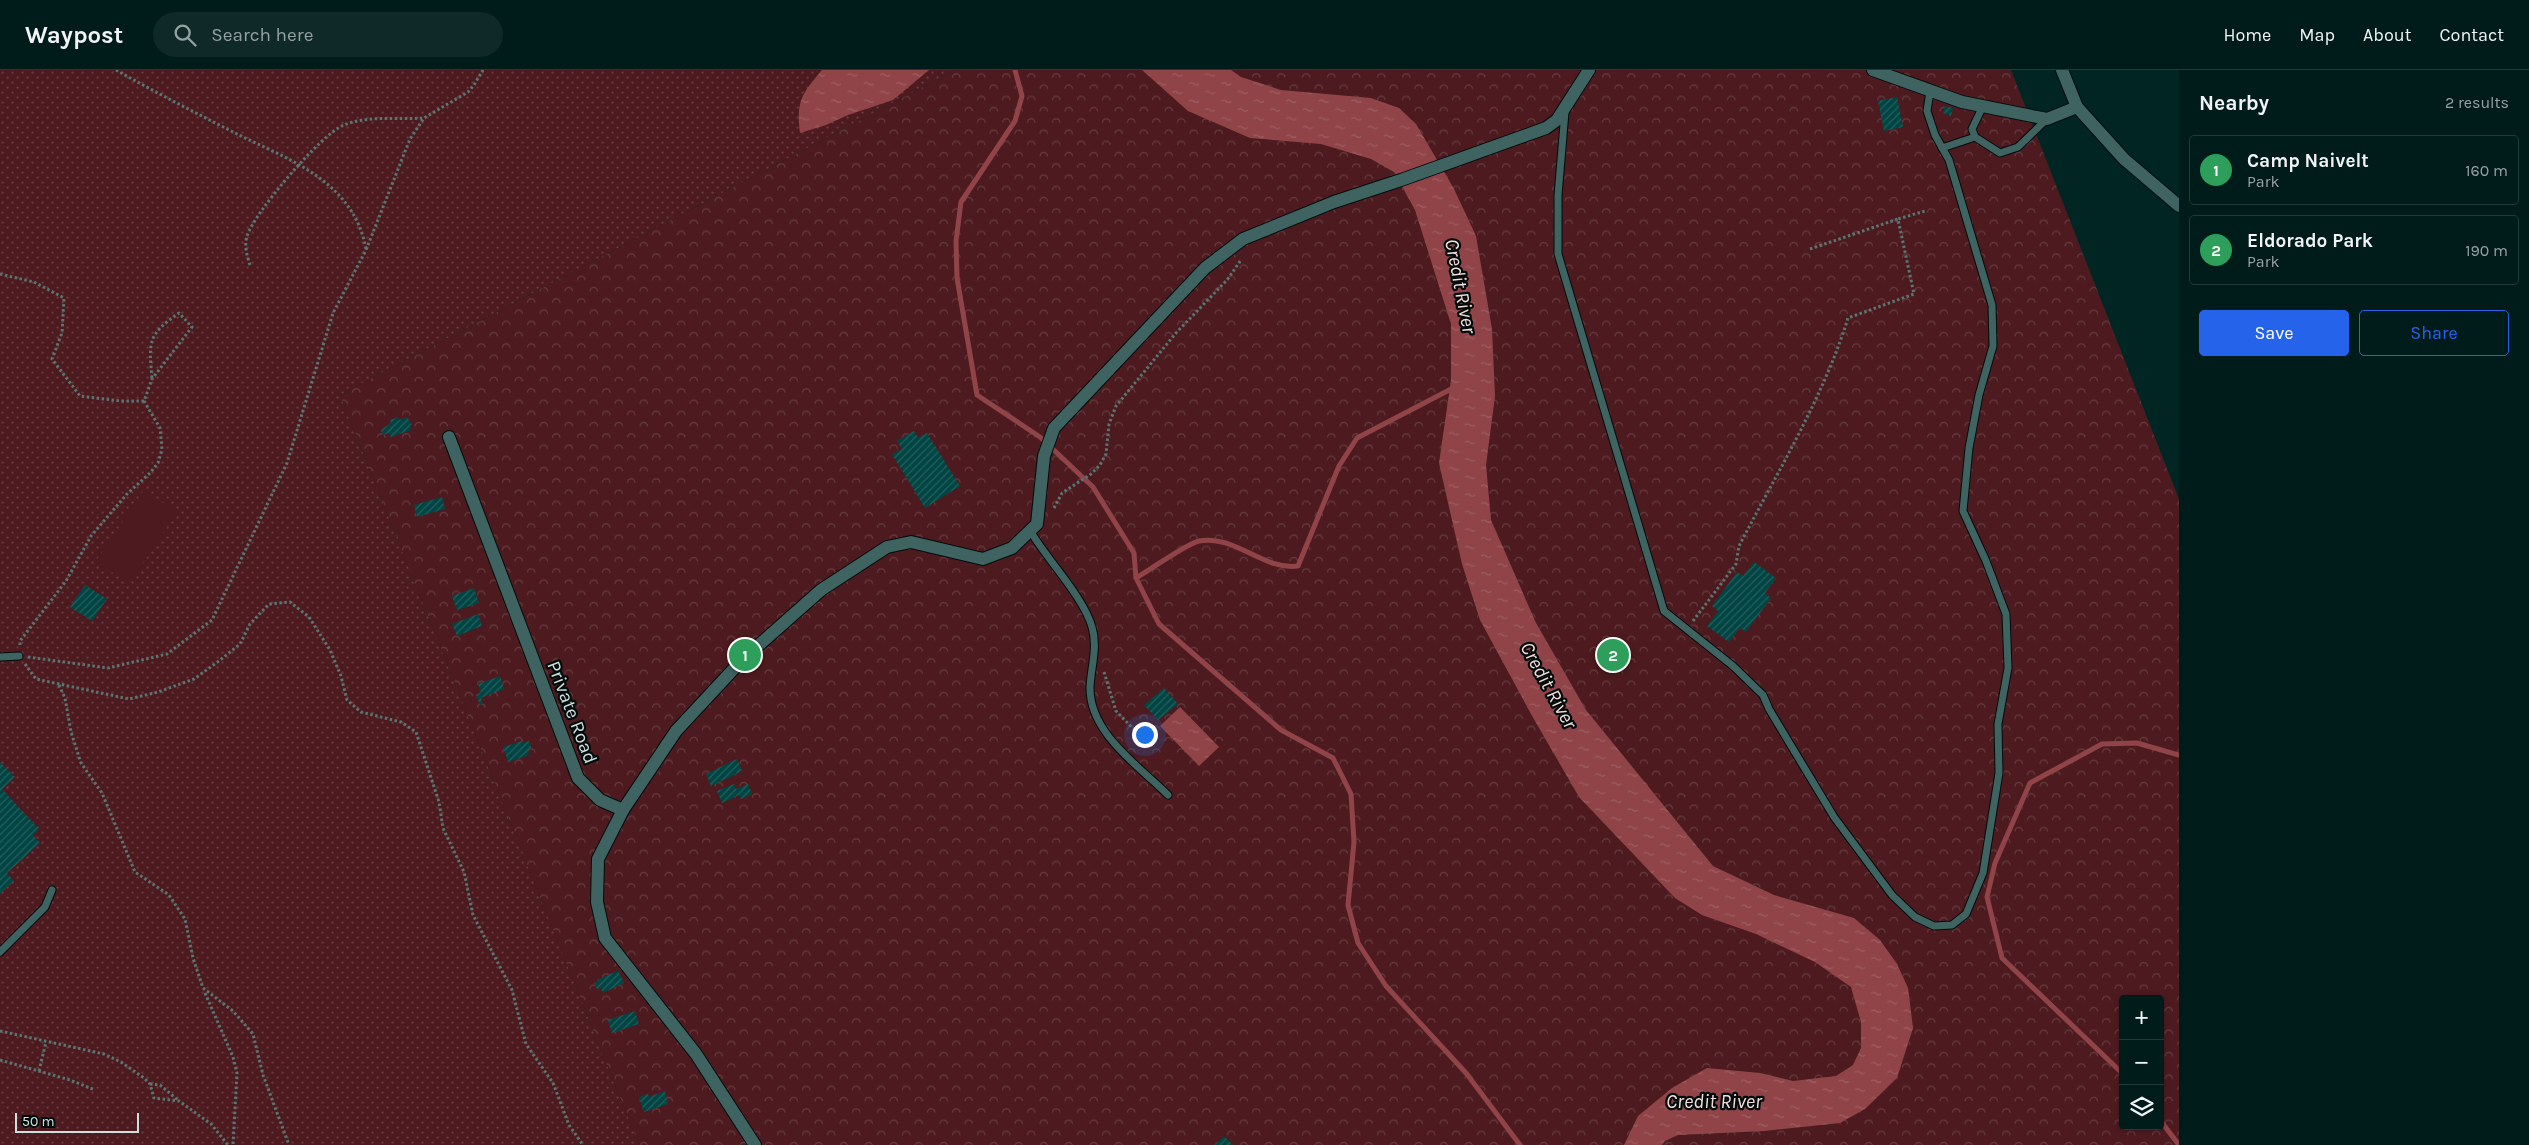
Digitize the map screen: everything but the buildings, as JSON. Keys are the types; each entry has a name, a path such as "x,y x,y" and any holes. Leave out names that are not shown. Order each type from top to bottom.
{"street":[{"path":"756,1145 696,1054 605,938 597,902 598,859 623,810 676,731 742,660 820,590 887,547 911,542 983,558 1012,548 1031,532 1037,524 1044,456 1054,428 1205,268 1243,239 1334,202 1546,128 1558,120 1589,70"},
{"path":"1872,70 1962,102 2047,119 2077,107"},
{"path":"2062,70 2077,107 2124,159 2179,206"},
{"name":"Private Road","path":"448,437 578,778 600,800 623,810"}],"lane":[{"path":"1565,110 1558,195 1558,254 1656,592 1664,611 1733,666 1763,695 1768,710 1834,817 1892,895 1915,917 1934,926 1952,925 1966,914 1982,873 1999,773 1998,724 2008,668 2006,614 1986,561 1963,511 1969,448 1979,395 1993,346 1992,305 1949,160 1927,111 1930,91"},
{"path":"1983,106 1972,129 1975,138 2000,153 2018,147 2047,119"},
{"path":"1942,148 1975,138"},
{"path":"1031,532 1085,608 1093,628 1095,648 1090,689 1100,726 1168,795"},
{"path":"0,657 19,656"},
{"path":"0,952 45,907 52,890"}],"path":[{"path":"116,70 232,132 300,164 331,188 352,212 361,229 366,250"},
{"path":"19,656 108,668 167,654 212,620 287,463 333,313 366,250 410,139 424,118 468,92 483,70"},
{"path":"250,265 246,248 247,234 252,224 317,144 342,125 362,120 424,118"},
{"path":"1810,249 1925,211"},
{"path":"1686,629 1736,564 1739,546 1816,396 1848,318 1914,294 1898,219"},
{"path":"1052,511 1062,493 1100,466 1106,454 1109,424 1116,406 1176,333 1227,280 1243,257"},
{"path":"0,274 34,282 64,298 62,333 52,359 80,396 120,402 144,401"},
{"path":"144,401 152,379 192,327 179,313 159,327 150,345 152,379"},
{"path":"144,401 160,428 162,449 158,463 127,494 91,536 66,580 20,641 19,656 36,679 129,699 158,692 194,679 240,644 250,624 269,604 290,602 309,617 330,650 341,676 347,700 360,712 400,722 416,732 439,802 443,828 464,872 473,915 512,990 526,1044 553,1083 569,1125 583,1145"},
{"path":"1104,670 1116,711 1148,744"},
{"path":"58,684 65,698 71,732 81,763 102,793 135,872 168,895 185,919 193,958 203,988 236,1068 237,1088 232,1145"},
{"path":"203,988 234,1011 254,1034 263,1075 289,1145"},
{"path":"0,1031 104,1054 134,1070 150,1084 154,1098 178,1101"},
{"path":"39,1072 46,1042"},
{"path":"0,1060 94,1090"},
{"path":"150,1084 160,1085 178,1101 211,1124 228,1145"}],"green space":[{"path":"0,70 955,70 340,395 639,1145 0,1145"},
{"path":"955,70 2011,70 2179,499 2179,1145 639,1145 340,395"},
{"path":"144,490 177,512 129,584 96,561"}],"water":[{"path":"822,70 929,70 893,100 800,133 799,113 802,98"},
{"name":"Credit River","path":"1142,70 1231,70 1241,77 1281,90 1371,98 1399,108 1416,124 1454,189 1476,236 1492,329 1495,396 1486,465 1491,520 1536,623 1586,710 1713,866 1774,895 1854,918 1880,940 1897,964 1908,988 1913,1028 1897,1078 1865,1109 1840,1123 1764,1131 1678,1135 1665,1141 1662,1145 1624,1145 1638,1116 1672,1088 1707,1068 1760,1073 1793,1081 1836,1076 1853,1065 1861,1048 1861,1022 1851,987 1815,962 1756,934 1702,915 1675,898 1579,797 1531,714 1480,620 1462,564 1439,463 1451,380 1451,324 1415,210 1394,172 1371,159 1321,144 1250,138 1188,111"},
{"path":"1180,707 1219,747 1199,766 1160,726"}],"waterway":[{"path":"1015,70 1022,96 1015,121 961,202 956,241 957,278 977,395 1040,437 1093,487 1134,553 1136,578 1159,624 1281,730 1333,758 1351,794 1354,842 1348,905 1358,943 1386,986 1466,1073 1520,1145"},
{"path":"1136,578 1194,543 1212,540 1237,547 1273,563 1285,566 1298,566 1339,466 1357,438 1455,387"},
{"path":"2119,1070 2002,958 1987,897 1995,863 2030,783 2102,744 2137,743 2179,755"},
{"path":"2164,1125 2179,1145"}],"place":[{"name":"Camp Naivelt","path":"745,655"},
{"name":"Eldorado Park","path":"1613,655"}]}
